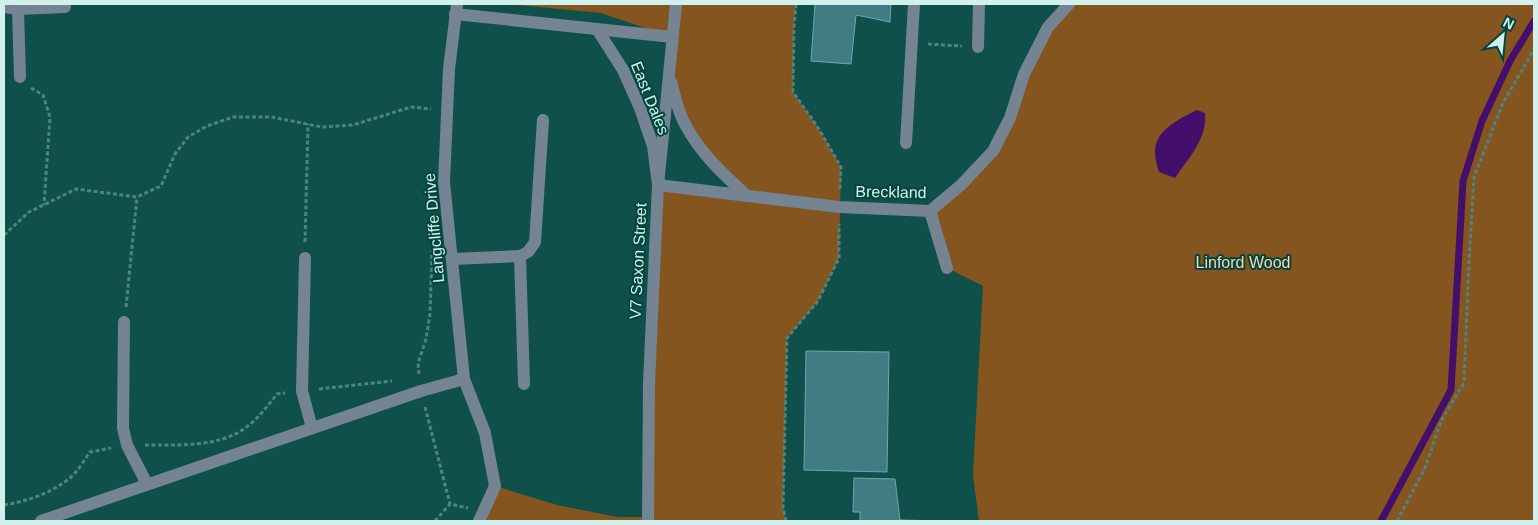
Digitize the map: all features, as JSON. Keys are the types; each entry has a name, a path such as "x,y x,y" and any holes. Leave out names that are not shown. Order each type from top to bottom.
{"street":[{"name":"V7 Saxon Street","path":"648,521 649,383 658,185 676,4"},
{"path":"906,143 914,4"},
{"path":"978,47 979,4"},
{"name":"Breckland","path":"658,185 840,207 930,211 961,185 994,151 1010,118 1024,74 1048,28 1069,4"},
{"path":"4,7 18,9 65,7"},
{"path":"18,9 20,77"},
{"name":"East Dales","path":"456,9 597,29 672,37"},
{"name":"Langcliffe Drive","path":"456,9 449,69 444,182 464,379 485,433 495,486 479,521"},
{"name":"East Dales","path":"597,29 623,70 640,108 653,146 658,185"},
{"path":"669,77 684,124 699,147 720,172 747,196"},
{"path":"452,259 520,256 528,252 535,242 543,120"},
{"path":"930,211 947,268"},
{"path":"520,256 524,384"},
{"path":"305,258 302,391 312,428"},
{"path":"124,322 123,428 127,445 147,484"},
{"path":"50,520 147,484 421,391 464,379"}],"path":[{"path":"786,521 783,507 787,338 818,300 839,258 841,167 819,129 793,92 796,4"},
{"path":"912,43 978,47"},
{"path":"1398,521 1425,468 1441,421 1464,383 1468,261 1474,177 1502,103 1534,49"},
{"path":"20,77 27,86 43,95 50,117 44,205"},
{"path":"4,235 29,212 76,189 137,197 161,186 175,154 188,137 208,126 233,117 271,117 322,127 353,125 411,107 447,110"},
{"path":"305,258 308,124"},
{"path":"124,322 137,197"},
{"path":"4,505 21,502 50,491 72,476 90,452 127,445 206,443 239,432 256,420 277,394 408,379 421,391"}],"green space":[{"path":"508,4 796,4 793,92 819,129 841,167 839,258 818,301 787,338 783,507 786,521 479,521 495,486 557,505 617,517 647,517 658,185 746,196 699,147 669,77 672,37 601,13"},
{"name":"Linford Wood","path":"1069,4 1534,4 1534,521 979,521 973,475 983,286 947,268 930,211 993,151 1024,74"}],"shaded area":[{"path":"1197,110 1205,113 1205,122 1196,148 1175,178 1159,172 1155,152 1159,137 1169,126"}],"building":[{"path":"815,4 891,4 890,22 856,15 851,64 811,61"},
{"path":"806,351 889,352 887,472 804,470"},
{"path":"854,478 895,479 900,520 943,521 860,521 860,512 853,512"}],"waterway":[{"path":"1381,521 1451,390 1463,181 1482,121 1510,61 1534,21"}]}
